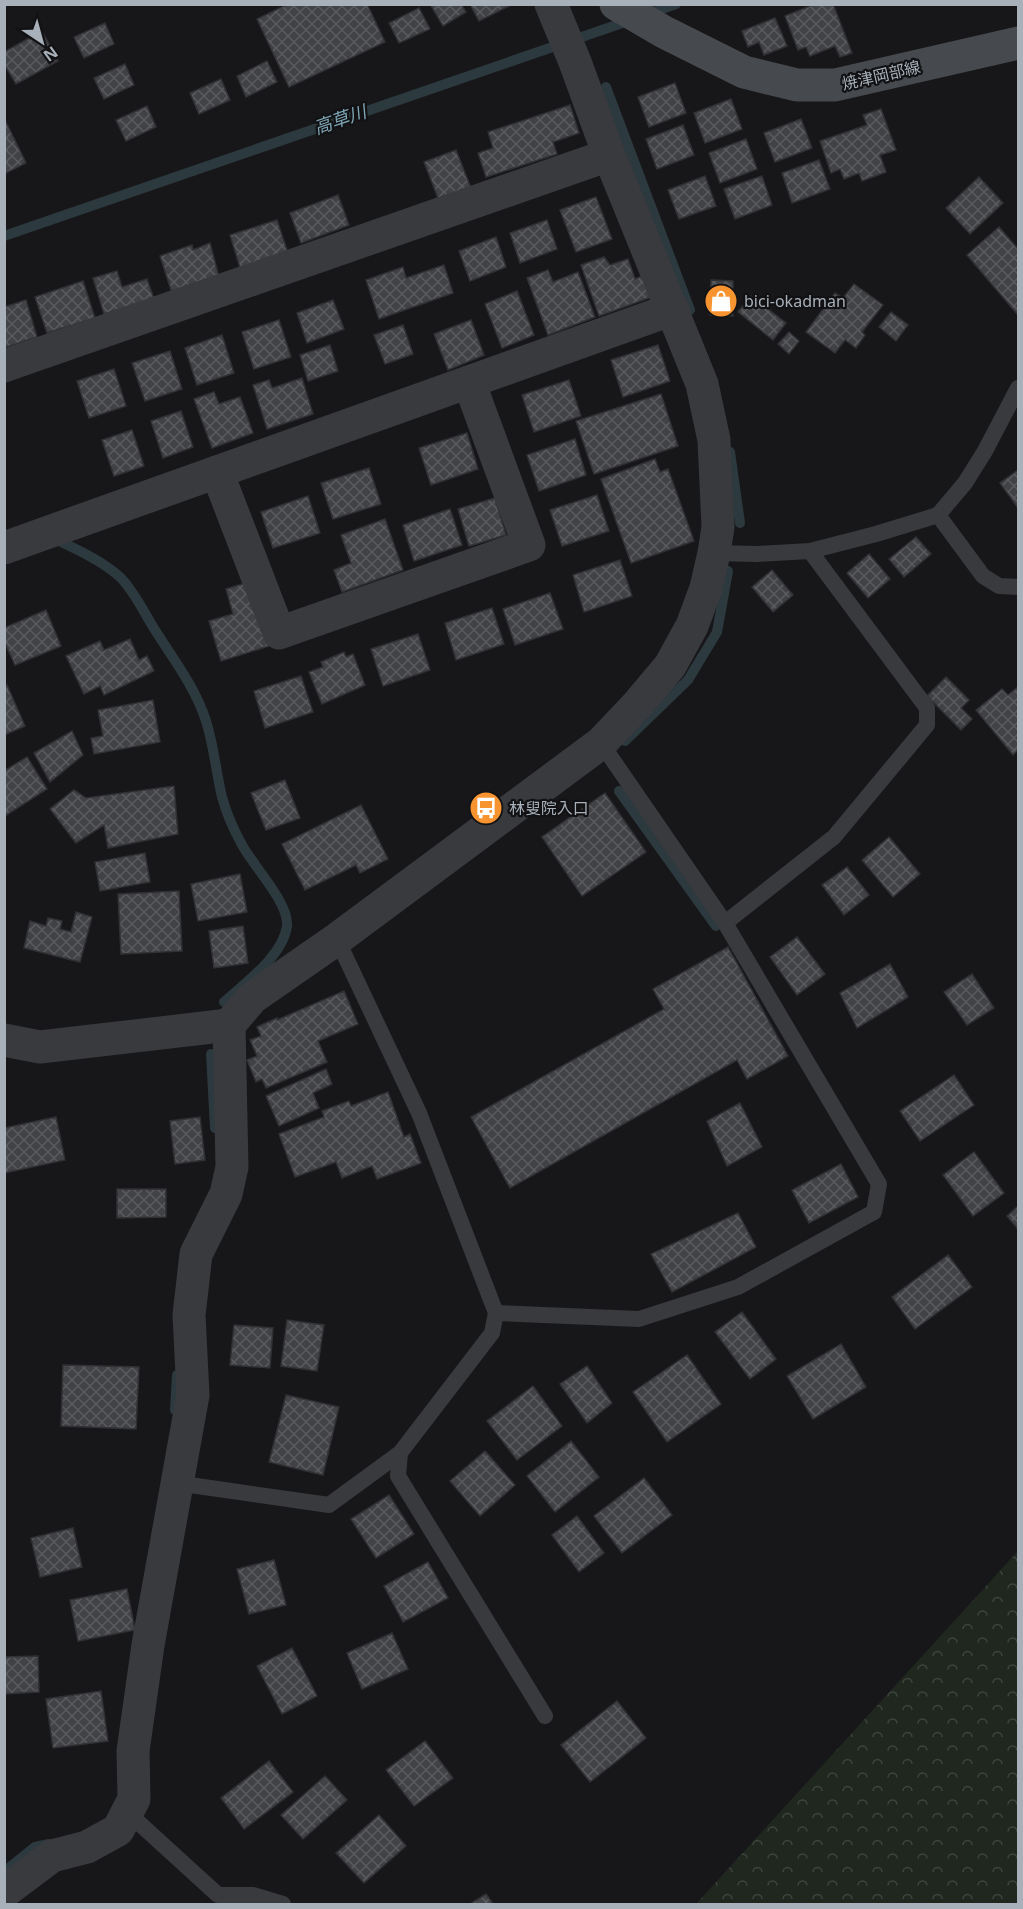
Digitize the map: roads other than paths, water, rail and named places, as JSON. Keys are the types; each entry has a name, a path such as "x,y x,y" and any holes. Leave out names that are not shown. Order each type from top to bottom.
{"main road":[{"name":"焼津岡部線","path":"616,4 664,32 744,72 797,85 835,86 1018,43"}],"street":[{"path":"4,1892 52,1856 87,1847 118,1830 134,1799 133,1751 148,1645 193,1395 189,1315 196,1254 226,1194 232,1167 230,1025 252,998 337,939 601,743 670,666 692,626 706,588 718,527 714,440 702,384 554,12"},
{"path":"4,366 609,155"},
{"path":"4,548 673,309"},
{"path":"217,472 279,633 518,549 528,545 469,382"},
{"path":"4,1040 40,1047 230,1025"}],"lane":[{"path":"714,553 756,554 810,551 938,515 965,483 986,451 1018,388"},
{"path":"938,515 983,576 999,586 1018,587"},
{"path":"725,923 834,837 927,725 927,708 810,551"},
{"path":"496,1312 639,1319 738,1287 874,1212 879,1184 725,923 601,743"},
{"path":"176,1483 329,1505 400,1453 492,1333 496,1312 419,1113 337,939"},
{"path":"400,1453 398,1476 545,1716"},
{"path":"127,1812 218,1895 253,1895 284,1905"}],"waterway":[{"name":"高草川","path":"648,14 676,4"},
{"name":"高草川","path":"4,236 631,20"},
{"path":"606,87 690,310"},
{"path":"730,452 740,523"},
{"path":"53,538 97,560 120,577 135,596 184,674 206,721 222,797 230,821 246,852 276,895 286,916 287,926 284,937 271,958 224,1002"},
{"path":"625,741 688,680 717,632 728,571"},
{"path":"619,791 716,926"},
{"path":"211,1054 215,1128"},
{"path":"175,1410 177,1375"},
{"path":"4,1872 35,1847 49,1844"}],"place":[{"name":"bici-okadman","path":"721,301"},
{"name":"林叟院入口","path":"486,808"}]}
